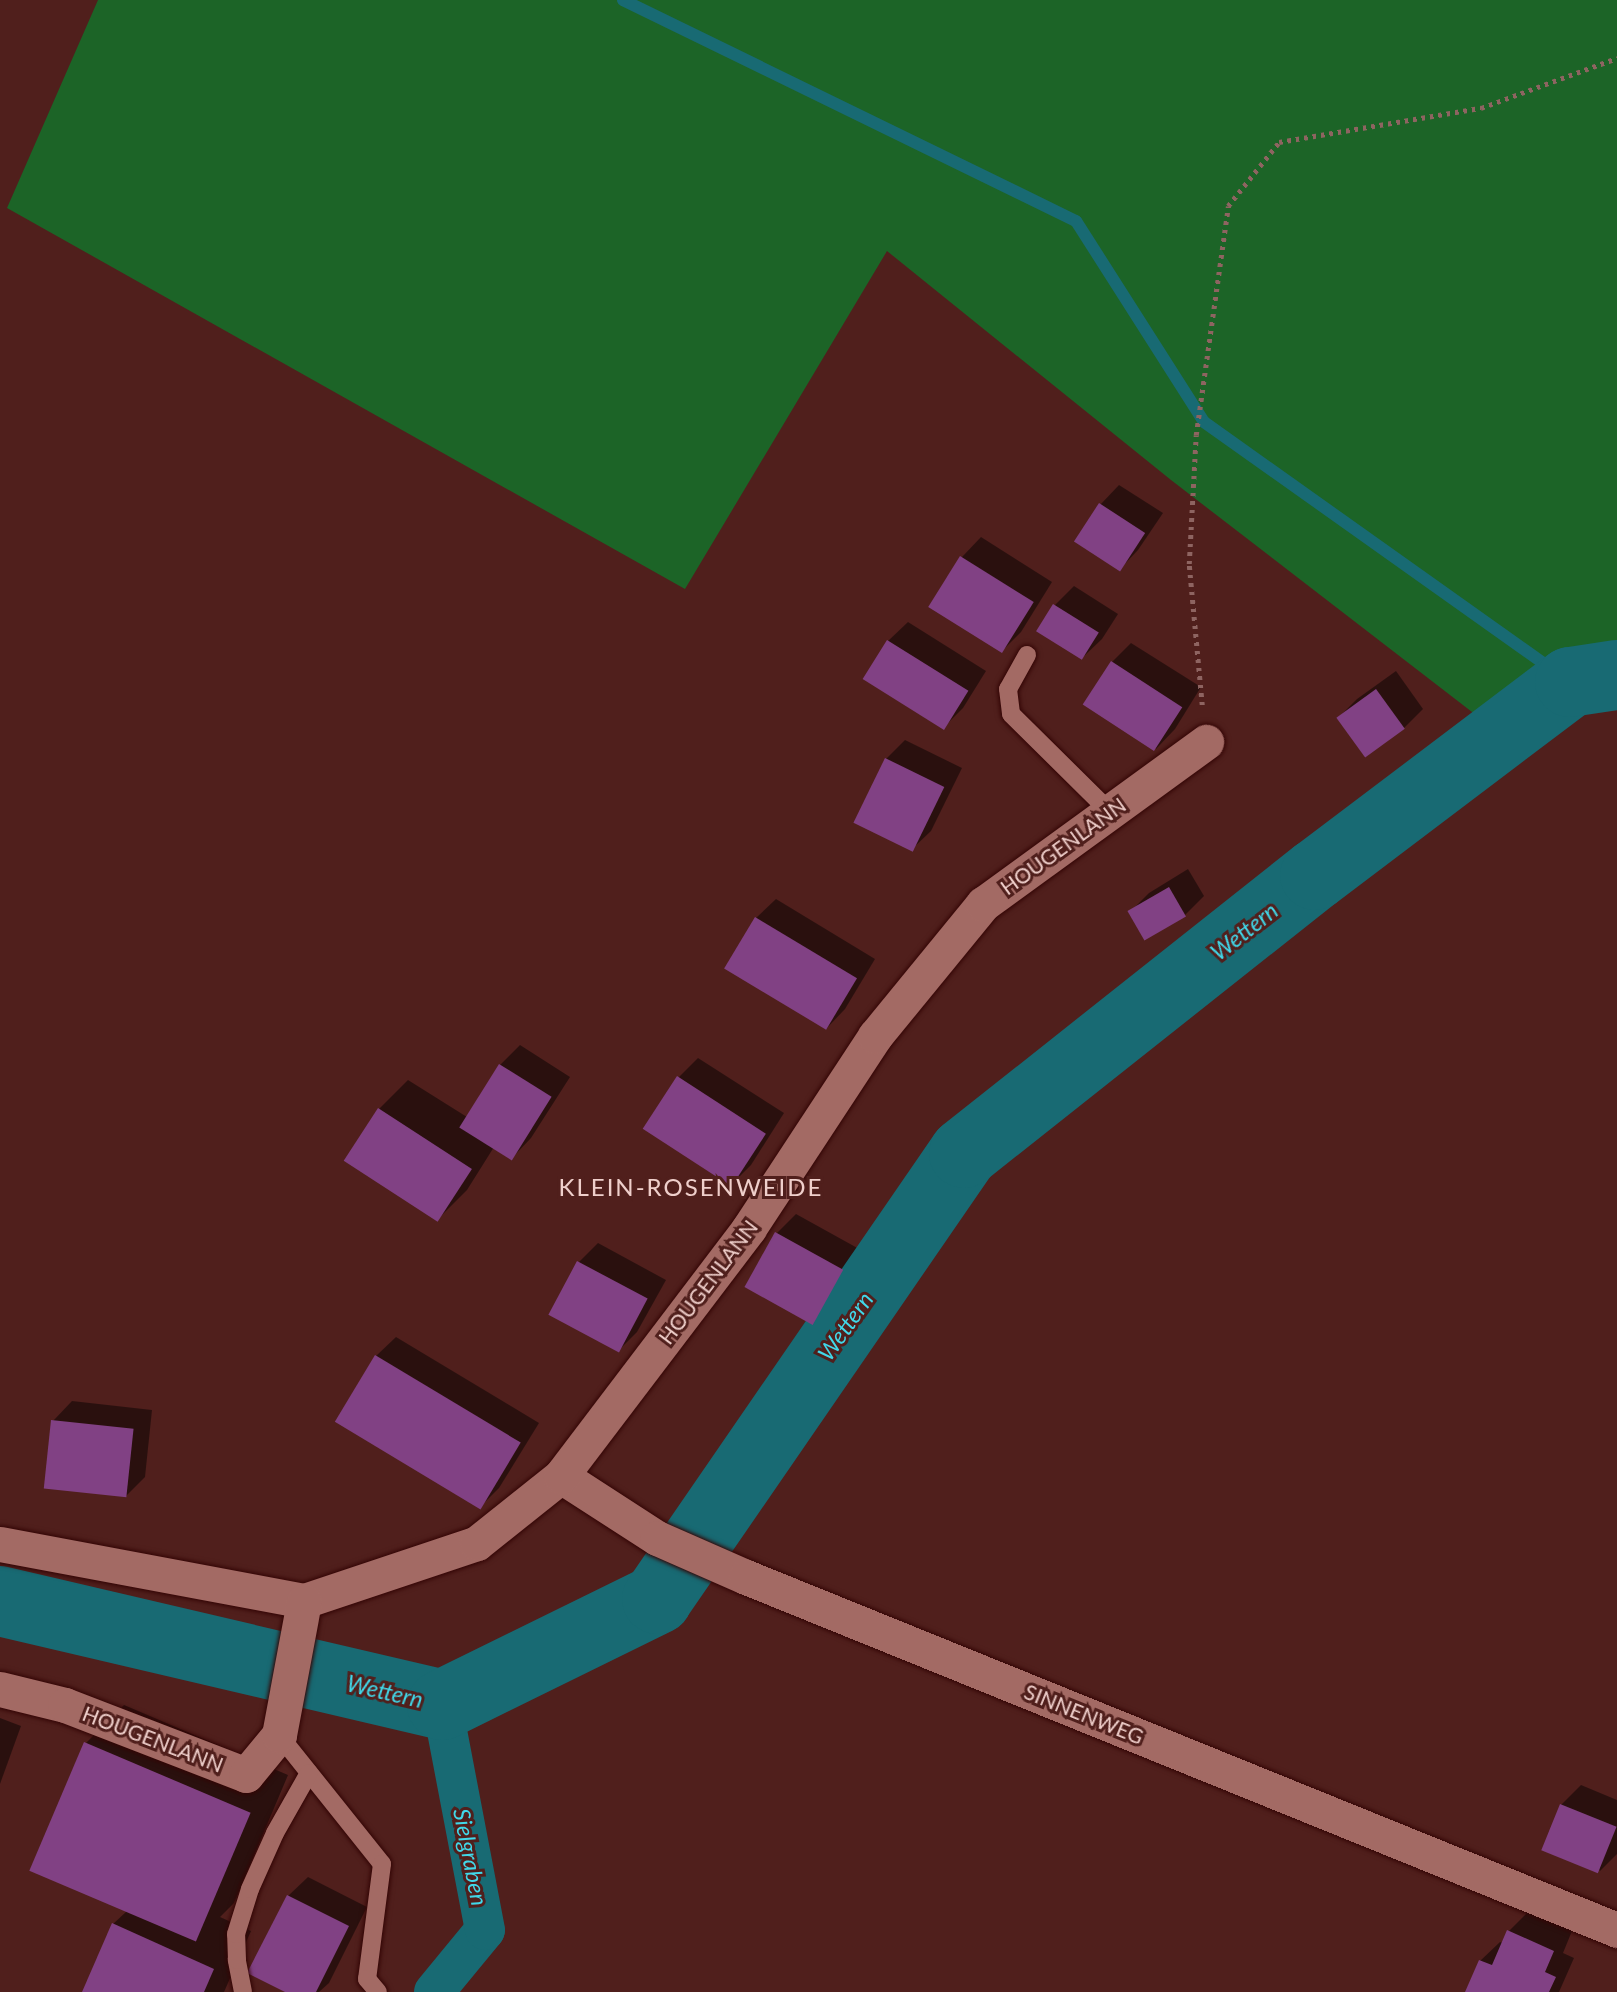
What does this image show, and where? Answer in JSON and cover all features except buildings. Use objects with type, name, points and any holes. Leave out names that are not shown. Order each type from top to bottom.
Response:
[{"type":"street","name":"HOUGENLANN","points":[[0,1544],[304,1601],[477,1543],[561,1476],[749,1228],[875,1036],[983,904],[1206,742]]},
{"type":"street","name":"SINNENWEG","points":[[561,1476],[657,1538],[746,1577],[1617,1930]]},
{"type":"street","name":"HOUGENLANN","points":[[0,1689],[65,1705],[246,1775],[279,1735],[304,1601]]},
{"type":"lane","points":[[1027,655],[1007,689],[1011,714],[1110,812]]},
{"type":"lane","points":[[279,1735],[382,1864],[367,1979],[378,1992]]},
{"type":"lane","points":[[243,1992],[237,1960],[236,1934],[250,1889],[275,1833],[309,1773]]},
{"type":"path","points":[[1206,742],[1189,564],[1196,435],[1228,206],[1279,142],[1481,108],[1617,58]]},
{"type":"green space","points":[[98,0],[1617,0],[1617,685],[1485,722],[1171,480],[887,251],[685,589],[7,208]]},
{"type":"waterway","points":[[623,0],[1076,221],[1204,422],[1570,682]]},
{"type":"waterway","name":"Wettern","points":[[0,1601],[442,1705],[657,1599],[964,1153],[1315,875],[1570,682],[1617,675]]},
{"type":"waterway","name":"Sielgraben","points":[[434,1992],[485,1930],[442,1705]]},
{"type":"district","name":"KLEIN-ROSENWEIDE","points":[[691,1187]]}]
